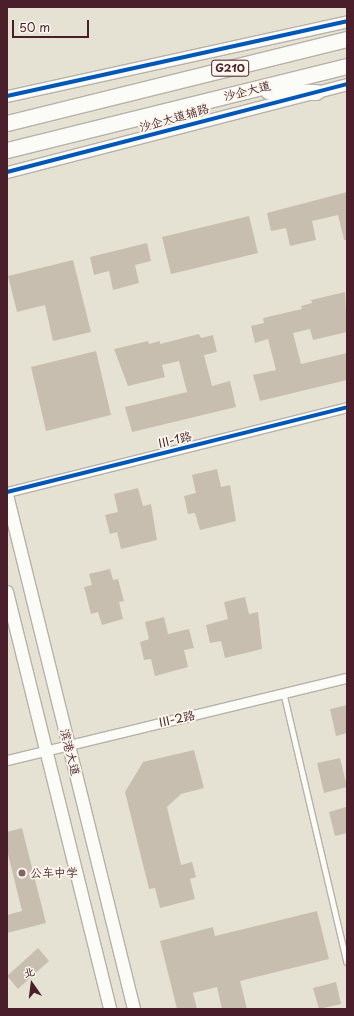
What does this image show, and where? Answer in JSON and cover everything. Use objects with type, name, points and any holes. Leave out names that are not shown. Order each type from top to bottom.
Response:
[{"type":"highway","name":"G210","points":[[7,123],[347,39]]},
{"type":"highway","name":"沙企大道","points":[[7,150],[347,66]]},
{"type":"highway","points":[[245,91],[316,92]]},
{"type":"highway","points":[[112,97],[119,122]]},
{"type":"main road","name":"滨港大道","points":[[7,493],[134,1009]]},
{"type":"main road","name":"滨港大道","points":[[7,592],[110,1009]]},
{"type":"street","points":[[7,96],[347,21]]},
{"type":"street","name":"沙企大道辅路","points":[[7,172],[347,84]]},
{"type":"street","name":"III-1路","points":[[7,493],[347,407]]},
{"type":"street","name":"III-2路","points":[[7,760],[68,744],[347,678]]},
{"type":"lane","points":[[284,694],[347,962]]},
{"type":"building","points":[[347,192],[347,240],[344,240],[338,215],[312,221],[316,240],[290,246],[286,228],[271,231],[267,213]]},
{"type":"building","points":[[249,216],[258,253],[171,274],[162,237]]},
{"type":"building","points":[[147,243],[151,261],[135,265],[139,283],[113,290],[109,271],[94,275],[90,257]]},
{"type":"building","points":[[73,260],[91,332],[53,341],[45,305],[17,312],[8,276]]},
{"type":"building","points":[[345,292],[347,332],[313,340],[310,329],[293,333],[301,364],[347,353],[347,380],[260,401],[253,375],[276,370],[268,339],[255,343],[251,326],[264,323],[263,318],[302,309],[301,306],[312,303],[311,300]]},
{"type":"building","points":[[199,334],[201,338],[213,335],[217,352],[204,355],[212,386],[230,381],[236,407],[132,432],[125,407],[187,392],[179,361],[162,365],[165,377],[128,386],[114,349],[148,341],[149,344],[160,341],[160,344]]},
{"type":"building","points":[[96,351],[111,415],[46,431],[31,367]]},
{"type":"building","points":[[217,469],[221,487],[230,485],[236,521],[200,530],[195,513],[188,514],[184,496],[196,493],[192,475]]},
{"type":"building","points":[[138,488],[143,506],[151,504],[157,540],[121,549],[117,532],[110,534],[105,515],[118,512],[114,494]]},
{"type":"building","points":[[110,569],[113,580],[118,579],[124,601],[119,602],[123,619],[102,625],[98,612],[91,614],[84,587],[92,585],[89,574]]},
{"type":"building","points":[[245,597],[249,614],[258,612],[262,649],[225,658],[221,641],[210,643],[206,625],[228,619],[224,602]]},
{"type":"building","points":[[164,617],[168,634],[189,629],[194,648],[184,650],[188,667],[155,676],[151,659],[144,660],[140,642],[149,639],[145,622]]},
{"type":"building","points":[[347,705],[347,733],[336,736],[330,709]]},
{"type":"building","points":[[194,750],[204,788],[181,794],[167,807],[181,865],[192,862],[196,877],[190,879],[195,899],[160,908],[155,888],[149,889],[125,792],[143,762]]},
{"type":"building","points":[[340,758],[347,787],[324,793],[317,763]]},
{"type":"building","points":[[346,807],[347,833],[335,836],[329,812]]},
{"type":"building","points":[[22,828],[46,923],[7,933],[7,915],[22,911],[7,850],[7,832]]},
{"type":"building","points":[[317,911],[329,959],[240,981],[247,1009],[222,1009],[217,987],[193,993],[197,1009],[177,1009],[160,941],[213,927],[215,936]]},
{"type":"building","points":[[38,948],[49,961],[18,989],[7,976]]},
{"type":"building","points":[[336,982],[341,1004],[319,1009],[313,988]]},
{"type":"cycle path","points":[[7,96],[347,21]]},
{"type":"cycle path","points":[[7,172],[347,84]]},
{"type":"cycle path","points":[[7,492],[347,407]]},
{"type":"place","name":"公车中学","points":[[22,873]]}]
